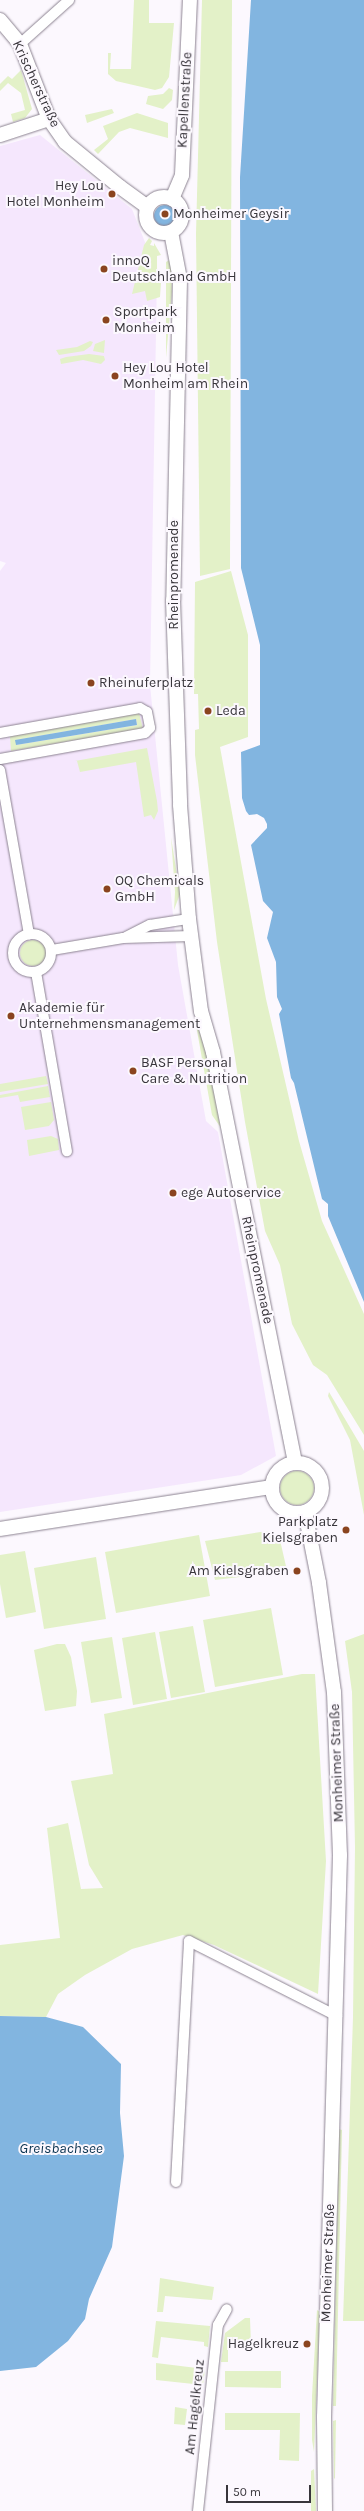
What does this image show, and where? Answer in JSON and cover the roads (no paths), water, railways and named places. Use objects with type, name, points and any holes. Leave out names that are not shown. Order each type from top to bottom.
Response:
[{"type":"street","points":[[20,44],[69,0]]},
{"type":"street","name":"Kapellenstraße","points":[[172,199],[182,176],[190,0]]},
{"type":"street","name":"Krischerstraße","points":[[0,20],[20,44],[50,119],[65,142],[120,187],[148,206]]},
{"type":"street","points":[[0,134],[50,119]]},
{"type":"street","points":[[161,197],[172,199],[181,207],[182,219],[176,229],[171,232],[158,232],[149,225],[146,219],[148,206],[161,197]]},
{"type":"street","name":"Rheinpromenade","points":[[171,232],[180,278],[176,362],[173,600],[180,805],[189,919],[201,1010],[213,1052],[295,1463]]},
{"type":"street","points":[[0,733],[140,708],[147,712],[150,728],[145,733],[0,759]]},
{"type":"street","points":[[0,770],[29,934]]},
{"type":"street","points":[[123,938],[150,925],[189,919]]},
{"type":"street","points":[[29,934],[41,936],[52,950],[50,962],[36,972],[20,968],[13,958],[14,946],[23,936],[29,934]]},
{"type":"street","points":[[52,950],[123,938],[191,936]]},
{"type":"street","points":[[36,972],[67,1151]]},
{"type":"street","points":[[295,1463],[310,1466],[316,1471],[322,1486],[318,1502],[305,1512],[286,1510],[279,1505],[272,1487],[278,1470],[295,1463]]},
{"type":"street","points":[[0,1529],[272,1487]]},
{"type":"street","name":"Monheimer Straße","points":[[305,1512],[321,1597],[334,1692],[340,1855],[337,2016],[324,2417],[325,2511]]},
{"type":"street","points":[[176,2182],[189,1941],[337,2016]]},
{"type":"street","name":"Am Hagelkreuz","points":[[198,2511],[218,2325],[227,2309]]},
{"type":"water","points":[[251,0],[364,0],[364,1302],[328,1216],[328,1204],[322,1199],[294,1083],[291,1078],[279,1014],[282,1009],[277,997],[276,962],[267,938],[273,912],[263,901],[251,845],[267,828],[267,824],[264,818],[257,814],[249,815],[246,811],[242,798],[241,752],[260,745],[260,645],[241,568],[240,177]]},
{"type":"water","name":"Monheimer Geysir","points":[[165,205],[169,206],[175,212],[175,220],[169,226],[165,227],[161,226],[155,220],[154,216],[155,212],[161,206]]},
{"type":"water","points":[[136,719],[137,725],[16,745],[15,740]]},
{"type":"water","name":"Greisbachsee","points":[[0,2016],[46,2017],[83,2027],[121,2064],[120,2113],[124,2156],[112,2247],[89,2299],[85,2319],[68,2341],[36,2367],[0,2371]]},
{"type":"place","name":"Hey Lou Hotel Monheim","points":[[112,194]]},
{"type":"place","name":"Monheimer Geysir","points":[[165,214]]},
{"type":"place","name":"innoQ Deutschland GmbH","points":[[104,269]]},
{"type":"place","name":"Sportpark Monheim","points":[[106,320]]},
{"type":"place","name":"Hey Lou Hotel Monheim am Rhein","points":[[115,376]]},
{"type":"place","name":"Rheinuferplatz","points":[[91,683]]},
{"type":"place","name":"Leda","points":[[208,711]]},
{"type":"place","name":"OQ Chemicals GmbH","points":[[107,889]]},
{"type":"place","name":"Akademie für Unternehmensmanagement","points":[[11,1016]]},
{"type":"place","name":"BASF Personal Care & Nutrition","points":[[133,1071]]},
{"type":"place","name":"ege Autoservice","points":[[173,1193]]},
{"type":"place","name":"Parkplatz Kielsgraben","points":[[346,1530]]},
{"type":"place","name":"Am Kielsgraben","points":[[297,1571]]},
{"type":"place","name":"Hagelkreuz","points":[[307,2344]]}]
